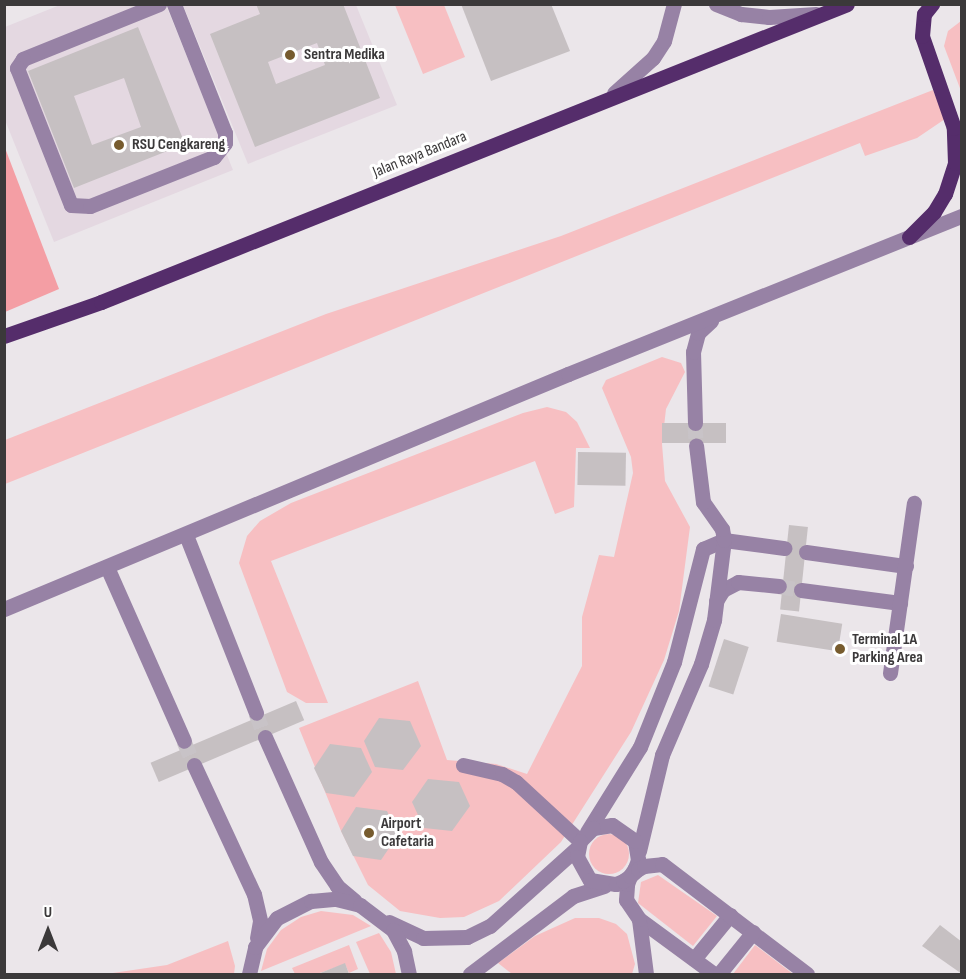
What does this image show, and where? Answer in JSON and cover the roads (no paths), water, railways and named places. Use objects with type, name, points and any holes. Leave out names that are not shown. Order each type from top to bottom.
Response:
[{"type":"main road","name":"Jalan Raya Bandara","points":[[4,336],[112,298],[847,4]]},
{"type":"main road","points":[[909,237],[934,212],[951,180],[956,144],[949,110],[925,46],[922,23],[932,4]]},
{"type":"main road","points":[[949,110],[962,130]]},
{"type":"lane","points":[[159,4],[23,59],[17,68],[71,205],[90,206],[214,157],[225,143],[225,133],[174,4]]},
{"type":"lane","points":[[596,104],[626,86],[653,58],[664,41],[674,4]]},
{"type":"lane","points":[[716,4],[741,14],[769,17],[825,13]]},
{"type":"lane","points":[[4,609],[186,536],[568,374],[718,316],[962,216]]},
{"type":"lane","points":[[695,423],[695,341],[718,316]]},
{"type":"lane","points":[[696,446],[703,502],[722,529],[724,540],[716,601],[701,664],[662,754],[642,824],[638,860],[630,876],[626,900],[639,919],[714,975]]},
{"type":"lane","points":[[890,673],[914,503]]},
{"type":"lane","points":[[186,536],[256,712]]},
{"type":"lane","points":[[607,886],[583,873],[581,841],[640,747],[683,633],[698,556],[710,544],[724,540],[784,548]]},
{"type":"lane","points":[[806,552],[906,566]]},
{"type":"lane","points":[[107,567],[184,741]]},
{"type":"lane","points":[[716,601],[723,590],[738,582],[779,586]]},
{"type":"lane","points":[[801,590],[900,603]]},
{"type":"lane","points":[[265,737],[329,876],[360,905],[423,938],[467,937],[490,927],[581,841],[602,825],[621,828],[635,841],[638,860]]},
{"type":"lane","points":[[194,765],[254,894],[260,921],[249,974]]},
{"type":"lane","points":[[464,765],[502,774],[516,782],[581,841]]},
{"type":"lane","points":[[470,975],[573,896],[607,886],[630,876],[644,866],[662,864],[807,975]]},
{"type":"lane","points":[[255,947],[273,922],[298,905],[336,899],[360,905]]},
{"type":"lane","points":[[694,959],[730,915]]},
{"type":"lane","points":[[381,918],[399,939],[408,975]]},
{"type":"lane","points":[[639,919],[646,975]]},
{"type":"lane","points":[[719,975],[753,932]]},
{"type":"tunnel","points":[[695,423],[696,445]]},
{"type":"tunnel","points":[[779,586],[801,590]]},
{"type":"tunnel","points":[[256,713],[265,737]]},
{"type":"tunnel","points":[[184,741],[194,765]]},
{"type":"place","name":"Sentra Medika","points":[[290,55]]},
{"type":"place","name":"RSU Cengkareng","points":[[119,145]]},
{"type":"place","name":"Terminal 1A Parking Area","points":[[840,649]]},
{"type":"place","name":"Airport Cafetaria","points":[[369,833]]}]
